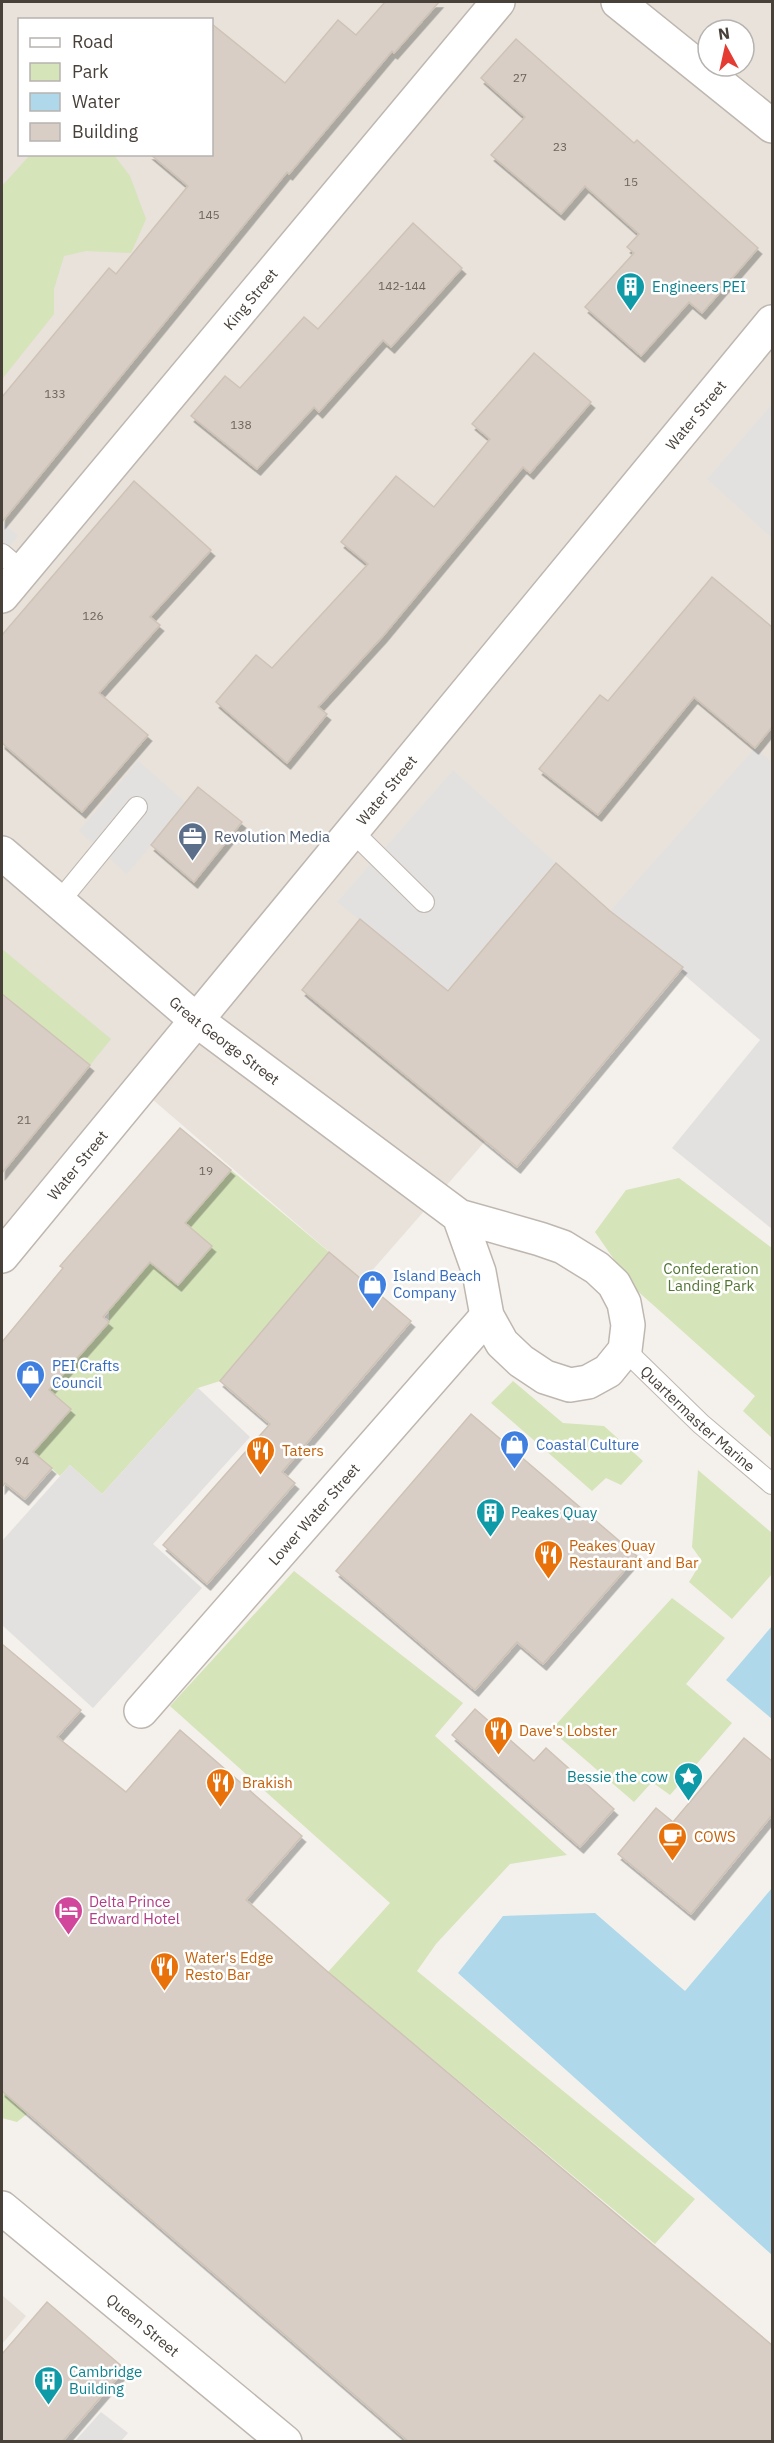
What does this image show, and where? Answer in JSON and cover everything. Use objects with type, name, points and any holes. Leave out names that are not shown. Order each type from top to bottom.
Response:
[{"type":"street","name":"King Street","points":[[2,596],[12,563],[498,2]]},
{"type":"street","points":[[618,2],[772,126]]},
{"type":"street","name":"Water Street","points":[[2,1256],[195,1019],[772,322]]},
{"type":"street","name":"Great George Street","points":[[2,853],[195,1019],[459,1216],[562,1247],[597,1268],[614,1284],[624,1303],[628,1325],[625,1350]]},
{"type":"street","points":[[459,1216],[479,1272],[487,1316],[502,1342],[521,1361],[545,1377],[570,1385],[588,1382],[608,1371],[625,1350]]},
{"type":"street","name":"Lower Water Street","points":[[141,1712],[487,1316]]},
{"type":"street","name":"Queen Street","points":[[2,2208],[285,2442]]},
{"type":"lane","points":[[59,902],[137,807]]},
{"type":"lane","points":[[352,831],[424,902]]},
{"type":"lane","name":"Quartermaster Marine","points":[[625,1350],[701,1424],[772,1485]]},
{"type":"shaded area","points":[[2,2],[772,2],[772,813],[363,1281],[137,1086],[2,1240]]},
{"type":"shaded area","points":[[772,404],[772,538],[707,479]]},
{"type":"shaded area","points":[[2,521],[18,536],[2,556]]},
{"type":"shaded area","points":[[755,748],[772,762],[772,1229],[672,1148],[760,1040],[610,911]]},
{"type":"shaded area","points":[[138,761],[186,803],[127,874],[79,831]]},
{"type":"shaded area","points":[[453,770],[556,863],[448,991],[337,902]]},
{"type":"shaded area","points":[[198,1388],[250,1437],[153,1544],[202,1588],[93,1708],[2,1625],[2,1541],[70,1465],[102,1494]]},
{"type":"shaded area","points":[[2,2295],[26,2316],[2,2344]]},
{"type":"shaded area","points":[[101,2412],[128,2433],[121,2441],[75,2441]]},
{"type":"green space","points":[[29,156],[115,156],[130,176],[146,219],[131,253],[86,251],[64,256],[54,289],[54,314],[2,379],[2,186]]},
{"type":"green space","points":[[2,949],[111,1039],[90,1065],[2,994]]},
{"type":"green space","points":[[231,1170],[329,1252],[220,1381],[198,1388],[102,1494],[70,1465],[60,1476],[32,1451],[49,1390],[109,1322],[109,1308],[150,1262],[178,1285],[212,1246],[185,1223]]},
{"type":"green space","name":"Confederation Landing Park","points":[[679,1178],[772,1248],[772,1438],[743,1411],[755,1396],[633,1287],[595,1232],[626,1190]]},
{"type":"green space","points":[[513,1381],[563,1423],[604,1426],[643,1461],[621,1485],[606,1478],[592,1491],[491,1403]]},
{"type":"green space","points":[[698,1470],[772,1533],[772,1574],[732,1619],[689,1582],[702,1561],[692,1547]]},
{"type":"green space","points":[[294,1571],[463,1703],[435,1736],[567,1855],[510,1864],[436,1944],[417,1971],[695,2199],[655,2244],[328,1972],[390,1903],[170,1706]]},
{"type":"green space","points":[[672,1598],[725,1638],[686,1684],[732,1723],[670,1795],[652,1782],[634,1802],[551,1730]]},
{"type":"green space","points":[[2,2091],[27,2114],[17,2122],[2,2118]]},
{"type":"water","points":[[772,1626],[772,1719],[726,1680]]},
{"type":"water","points":[[772,1888],[772,2255],[458,1973],[503,1916],[595,1913],[685,1991]]},
{"type":"building","points":[[385,2],[439,2],[394,53],[392,51],[289,174],[287,172],[2,522],[2,397],[109,268],[116,274],[188,186],[152,156],[213,156],[213,25],[285,83],[338,20],[356,35]]},
{"type":"building","points":[[516,39],[634,143],[637,140],[758,248],[702,313],[689,302],[641,356],[585,307],[634,253],[627,247],[639,234],[585,186],[561,214],[491,155],[525,117],[481,78]]},
{"type":"building","points":[[413,223],[462,268],[391,347],[383,340],[319,412],[314,407],[257,469],[191,416],[225,376],[240,388],[304,317],[318,329]]},
{"type":"building","points":[[534,353],[591,402],[530,473],[523,467],[383,636],[318,707],[327,714],[287,763],[216,702],[256,655],[272,668],[368,564],[341,542],[396,476],[434,507],[490,439],[472,424]]},
{"type":"building","points":[[134,481],[211,550],[150,617],[160,625],[99,693],[148,735],[82,812],[2,743],[2,635]]},
{"type":"building","points":[[712,577],[772,627],[772,727],[755,748],[694,697],[598,815],[539,769],[600,695],[608,701]]},
{"type":"building","points":[[198,787],[242,822],[194,882],[151,845]]},
{"type":"building","points":[[556,863],[610,911],[683,967],[517,1167],[302,990],[360,919],[448,991]]},
{"type":"building","points":[[2,994],[90,1065],[2,1173]]},
{"type":"building","points":[[180,1128],[231,1170],[185,1223],[212,1246],[178,1285],[150,1262],[103,1317],[109,1322],[49,1390],[71,1409],[33,1452],[52,1468],[25,1499],[5,1483],[2,1487],[2,1342],[63,1268],[60,1266]]},
{"type":"building","points":[[329,1252],[411,1321],[282,1472],[295,1483],[207,1584],[163,1545],[270,1424],[220,1381]]},
{"type":"building","name":"Peakes Quay","points":[[471,1414],[637,1556],[543,1664],[517,1642],[475,1690],[336,1571]]},
{"type":"building","points":[[2,1644],[81,1710],[57,1737],[126,1792],[180,1730],[302,1836],[246,1900],[328,1972],[772,2345],[772,2442],[409,2442],[2,2091]]},
{"type":"building","points":[[475,1709],[534,1761],[546,1748],[614,1809],[580,1847],[452,1735]]},
{"type":"building","points":[[744,1738],[772,1761],[772,1815],[691,1914],[618,1854],[656,1808],[673,1822]]},
{"type":"building","name":"Cambridge Building","points":[[47,2302],[125,2369],[62,2442],[2,2442],[2,2354]]},
{"type":"place","name":"Engineers PEI","points":[[631,312]]},
{"type":"place","name":"Revolution Media","points":[[193,862]]},
{"type":"place","name":"Island Beach Company","points":[[372,1310]]},
{"type":"place","name":"PEI Crafts Council","points":[[31,1400]]},
{"type":"place","name":"Coastal Culture","points":[[515,1470]]},
{"type":"place","name":"Taters","points":[[261,1476]]},
{"type":"place","name":"Peakes Quay","points":[[490,1538]]},
{"type":"place","name":"Peakes Quay Restaurant and Bar","points":[[548,1580]]},
{"type":"place","name":"Dave's Lobster","points":[[498,1756]]},
{"type":"place","name":"Bessie the cow","points":[[689,1802]]},
{"type":"place","name":"Brakish","points":[[221,1808]]},
{"type":"place","name":"COWS","points":[[673,1862]]},
{"type":"place","name":"Delta Prince Edward Hotel","points":[[68,1936]]},
{"type":"place","name":"Water's Edge Resto Bar","points":[[164,1992]]},
{"type":"place","name":"Cambridge Building","points":[[48,2406]]}]
